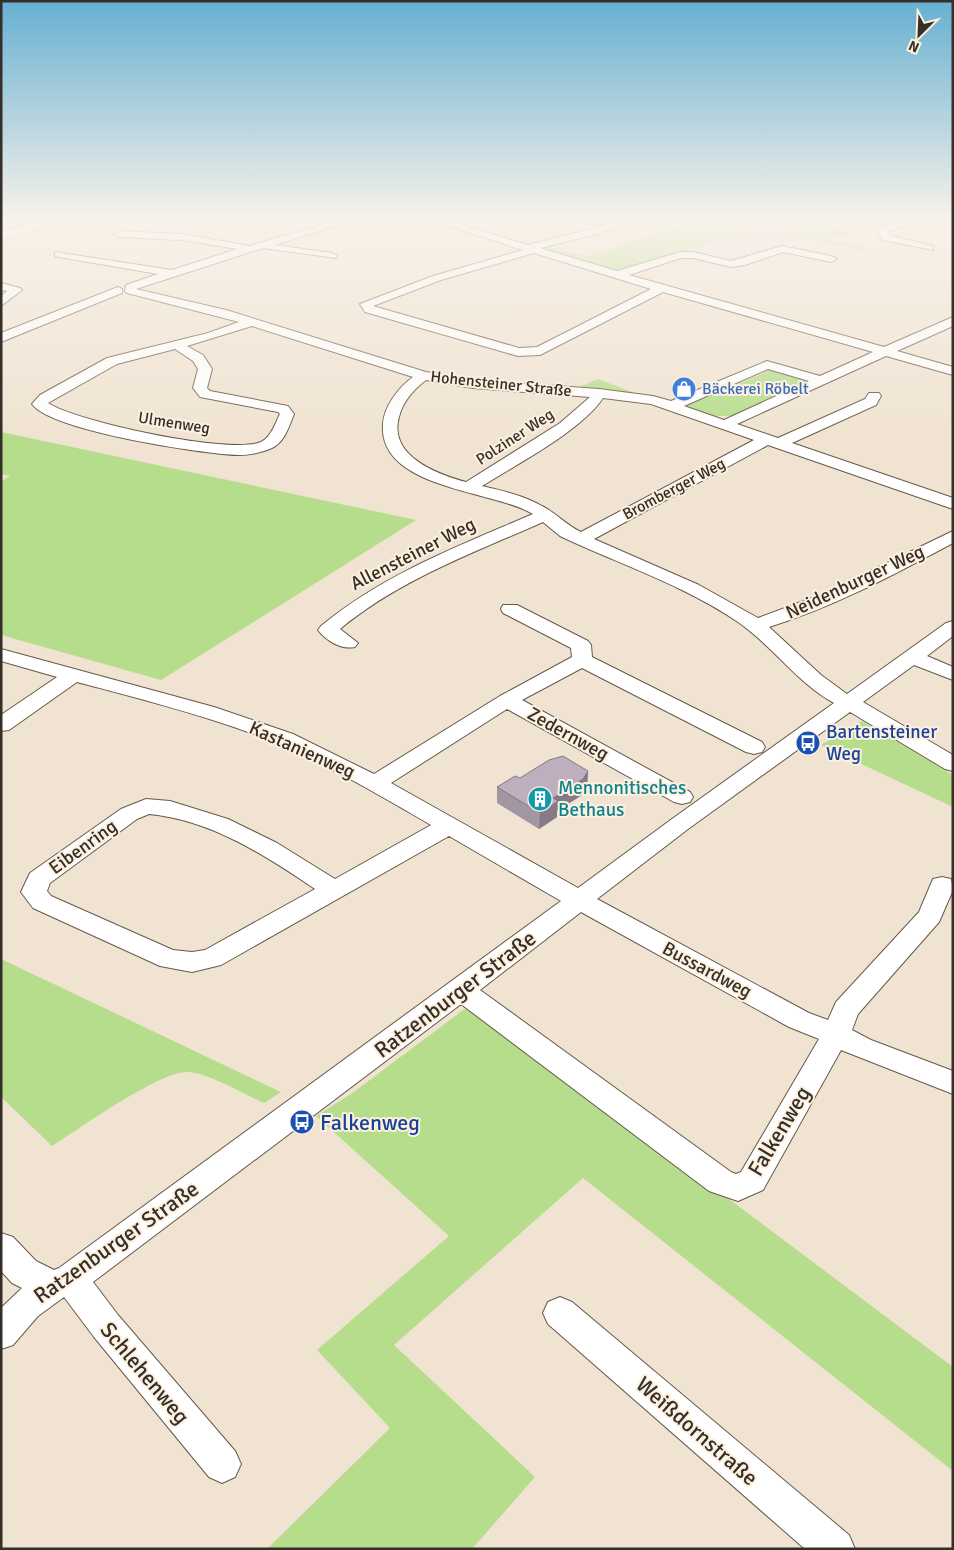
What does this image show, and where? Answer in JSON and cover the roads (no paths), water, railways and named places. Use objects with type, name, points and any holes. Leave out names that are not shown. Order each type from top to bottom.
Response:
[{"type":"street","points":[[1,338],[117,292]]},
{"type":"street","name":"Hohensteiner Straße","points":[[143,292],[222,313],[424,376],[473,384],[626,395],[672,406],[726,424]]},
{"type":"street","points":[[167,299],[179,292]]},
{"type":"street","points":[[398,292],[366,304],[369,309],[518,352],[531,353],[540,351],[654,292]]},
{"type":"street","points":[[679,292],[953,371]]},
{"type":"street","points":[[1,302],[6,294]]},
{"type":"street","points":[[222,313],[235,305]]},
{"type":"street","points":[[726,424],[953,321]]},
{"type":"street","points":[[10,322],[30,325]]},
{"type":"street","name":"Ulmenweg","points":[[175,344],[198,358],[206,368],[200,388],[205,394],[283,409],[286,414],[274,441],[254,449],[218,448],[88,424],[46,412],[39,404],[45,398],[112,361],[175,344],[212,336],[252,322]]},
{"type":"street","points":[[672,406],[768,366],[822,381]]},
{"type":"street","points":[[424,376],[409,387],[395,407],[389,422],[389,435],[398,451],[412,465],[468,488],[518,502],[545,515],[564,531],[698,592],[756,625],[826,690],[953,764]]},
{"type":"street","name":"Polziner Weg","points":[[468,488],[565,426],[591,405],[599,392]]},
{"type":"street","points":[[773,441],[871,402],[874,396]]},
{"type":"street","points":[[726,424],[953,504]]},
{"type":"street","name":"Bromberger Weg","points":[[581,539],[773,441]]},
{"type":"street","name":"Allensteiner Weg","points":[[348,643],[328,630],[349,610],[408,578],[545,515]]},
{"type":"street","name":"Neidenburger Weg","points":[[756,625],[804,608],[853,586],[953,536]]},
{"type":"street","points":[[510,610],[581,645],[582,660],[754,747]]},
{"type":"street","name":"Ratzenburger Straße","points":[[1,1333],[26,1305],[61,1282],[462,990],[680,824],[833,716],[848,702],[871,688],[953,627]]},
{"type":"street","name":"Kastanienweg","points":[[1,655],[207,710],[285,740],[375,782],[580,900]]},
{"type":"street","points":[[912,657],[953,674]]},
{"type":"street","name":"Zedernweg","points":[[375,782],[507,700],[582,660]]},
{"type":"street","points":[[1,725],[73,675]]},
{"type":"street","name":"Zedernweg","points":[[507,700],[682,797]]},
{"type":"street","name":"Eibenring","points":[[334,890],[283,856],[235,831],[167,807],[146,806],[129,814],[39,879],[34,892],[42,902],[169,959],[192,962],[212,958],[334,890],[450,825]]},
{"type":"street","points":[[836,1034],[846,1009],[930,916],[942,885]]},
{"type":"street","name":"Bussardweg","points":[[580,900],[799,1020],[836,1034],[861,1048],[953,1083]]},
{"type":"street","name":"Falkenweg","points":[[462,990],[720,1182],[738,1188],[752,1181],[836,1034]]},
{"type":"street","points":[[1,1247],[24,1272],[61,1282]]},
{"type":"street","name":"Schlehenweg","points":[[61,1282],[106,1326],[222,1464]]},
{"type":"street","name":"Weißdornstraße","points":[[560,1313],[835,1549]]},
{"type":"place","name":"Bäckerei Röbelt","points":[[684,389]]},
{"type":"place","name":"Bartensteiner Weg","points":[[808,743]]},
{"type":"place","name":"Mennonitisches Bethaus","points":[[540,799]]},
{"type":"place","name":"Falkenweg","points":[[302,1122]]}]
